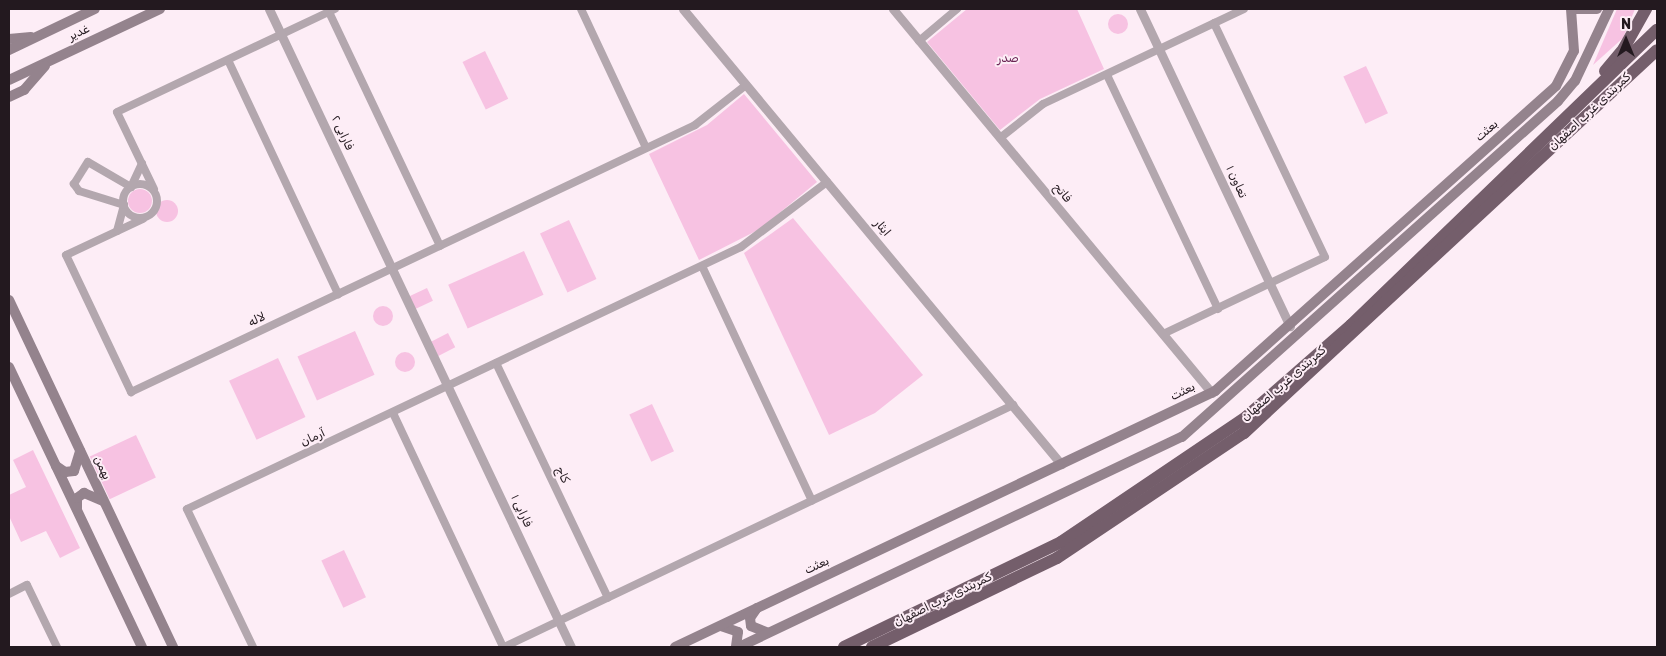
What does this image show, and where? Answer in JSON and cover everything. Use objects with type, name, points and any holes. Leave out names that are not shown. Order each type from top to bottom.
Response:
[{"type":"highway","points":[[1564,120],[1624,48],[1646,9]]},
{"type":"highway","name":"کمربندی غرب اصفهان","points":[[844,647],[1061,542],[1246,417],[1351,325],[1657,30]]},
{"type":"highway","name":"کمربندی غرب اصفهان","points":[[872,647],[1057,558],[1244,433],[1657,50]]},
{"type":"main road","name":"غدیر","points":[[9,50],[95,9]]},
{"type":"main road","name":"غدیر","points":[[9,80],[160,9]]},
{"type":"main road","points":[[1573,9],[1597,9]]},
{"type":"main road","name":"بعثت","points":[[674,647],[1212,393],[1290,326],[1556,86],[1574,52],[1573,9]]},
{"type":"main road","name":"بعثت","points":[[738,647],[1182,438],[1558,101],[1575,81],[1609,9]]},
{"type":"main road","points":[[9,39],[37,36]]},
{"type":"main road","points":[[9,97],[24,90],[49,61]]},
{"type":"main road","name":"بهمن","points":[[9,300],[173,647]]},
{"type":"main road","points":[[9,367],[142,647]]},
{"type":"main road","points":[[55,465],[65,472],[74,471],[81,461],[80,451]]},
{"type":"main road","points":[[77,511],[77,498],[84,493],[95,494],[103,501]]},
{"type":"main road","points":[[758,608],[752,614],[751,626],[757,632],[770,633]]},
{"type":"main road","points":[[720,626],[732,626],[738,632],[738,647]]},
{"type":"street","name":"فارابی ۲","points":[[269,9],[448,386]]},
{"type":"street","points":[[581,9],[646,148]]},
{"type":"street","name":"ایثار","points":[[683,9],[1061,464]]},
{"type":"street","name":"فاتح","points":[[893,9],[1212,393]]},
{"type":"street","points":[[919,41],[957,9]]},
{"type":"street","name":"تعاون ۱","points":[[1140,9],[1290,326]]},
{"type":"street","points":[[1000,138],[1043,104],[1244,9]]},
{"type":"street","points":[[117,231],[143,219],[156,202],[154,189],[117,112],[332,10],[440,246]]},
{"type":"street","points":[[1163,334],[1325,258],[1214,23]]},
{"type":"street","points":[[228,60],[338,294]]},
{"type":"street","points":[[1107,75],[1218,309]]},
{"type":"street","name":"لاله","points":[[117,231],[66,255],[131,392],[704,120],[746,85]]},
{"type":"street","points":[[131,188],[88,162],[74,184],[79,191],[124,205],[130,217],[143,219]]},
{"type":"street","points":[[117,231],[124,205],[142,163]]},
{"type":"street","points":[[131,188],[142,182],[154,189]]},
{"type":"street","name":"آرمان","points":[[253,647],[187,509],[702,266],[763,234],[827,182]]},
{"type":"street","points":[[702,266],[812,501]]},
{"type":"street","name":"کاج","points":[[496,363],[608,598]]},
{"type":"street","name":"فارابی ۱","points":[[448,386],[571,647]]},
{"type":"street","points":[[392,413],[504,647],[1013,406]]},
{"type":"street","points":[[9,594],[27,585],[57,647]]},
{"type":"green space","name":"صدر","points":[[967,9],[1077,9],[1104,69],[1040,99],[1000,130],[927,42]]},
{"type":"green space","points":[[1617,9],[1635,9],[1623,38],[1593,65]]},
{"type":"green space","points":[[1118,14],[1125,17],[1128,24],[1125,31],[1118,34],[1111,31],[1108,24],[1111,17]]},
{"type":"green space","points":[[485,51],[508,99],[486,110],[463,62]]},
{"type":"green space","points":[[1366,66],[1388,113],[1365,124],[1343,77]]},
{"type":"green space","points":[[744,94],[817,182],[760,229],[699,260],[649,154],[707,125]]},
{"type":"green space","points":[[140,189],[145,190],[151,196],[151,206],[145,212],[140,213],[135,212],[129,206],[128,201],[129,196],[135,190]]},
{"type":"green space","points":[[167,200],[175,203],[178,211],[175,219],[167,222],[159,219],[156,211],[159,203]]},
{"type":"green space","points":[[793,218],[923,375],[875,413],[829,435],[744,253]]},
{"type":"green space","points":[[569,220],[596,279],[567,292],[540,234]]},
{"type":"green space","points":[[524,251],[544,295],[468,329],[448,285]]},
{"type":"green space","points":[[427,288],[433,301],[415,309],[409,296]]},
{"type":"green space","points":[[383,306],[390,309],[393,316],[390,323],[383,326],[376,323],[373,316],[376,309]]},
{"type":"green space","points":[[355,331],[375,375],[317,400],[297,357]]},
{"type":"green space","points":[[448,333],[455,347],[438,356],[431,342]]},
{"type":"green space","points":[[405,352],[412,355],[415,362],[412,369],[405,372],[398,369],[395,362],[398,355]]},
{"type":"green space","points":[[278,358],[305,417],[257,440],[229,381]]},
{"type":"green space","points":[[652,404],[674,451],[651,462],[629,415]]},
{"type":"green space","points":[[136,435],[156,478],[110,499],[90,457]]},
{"type":"green space","points":[[33,450],[80,548],[60,558],[46,531],[21,542],[9,516],[9,495],[26,487],[13,460]]},
{"type":"green space","points":[[344,550],[366,597],[343,608],[321,561]]}]
